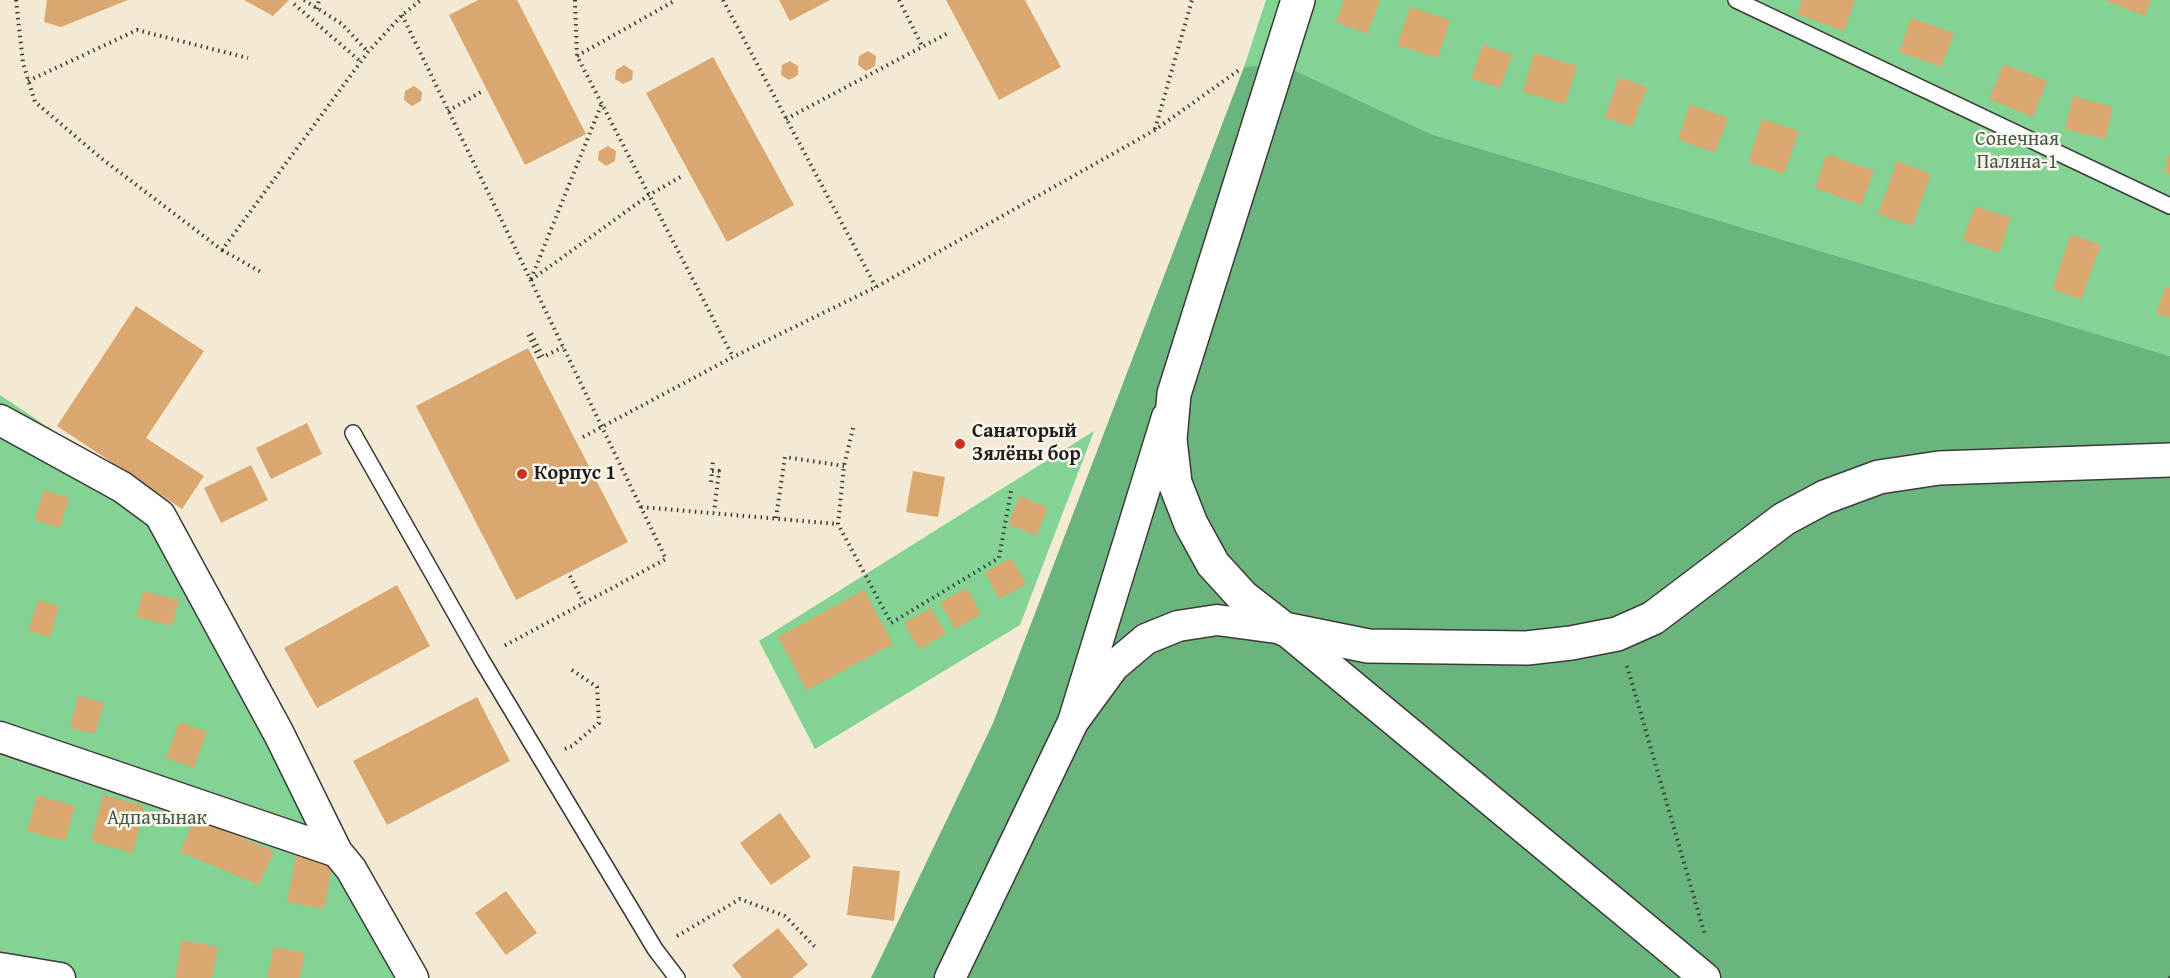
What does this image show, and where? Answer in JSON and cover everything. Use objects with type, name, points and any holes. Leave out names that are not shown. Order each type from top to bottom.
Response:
[{"type":"street","points":[[950,978],[1073,722],[1298,0]]},
{"type":"street","points":[[1174,394],[1170,438],[1175,483],[1191,524],[1213,564],[1243,597],[1284,628],[1705,978]]},
{"type":"street","points":[[0,420],[122,487],[160,515],[279,734],[337,852],[351,869],[413,978]]},
{"type":"street","points":[[1073,722],[1114,666],[1146,639],[1178,626],[1217,620],[1284,628],[1368,646],[1527,648],[1571,643],[1617,634],[1653,618],[1784,519],[1825,497],[1880,477],[1939,468],[2170,460]]},
{"type":"street","points":[[0,737],[337,852]]},
{"type":"street","points":[[0,968],[60,978]]},
{"type":"lane","points":[[1736,0],[2170,206]]},
{"type":"lane","points":[[353,433],[481,659],[655,949],[677,978]]},
{"type":"path","points":[[15,0],[23,63],[35,102],[100,158],[222,250],[261,272]]},
{"type":"path","points":[[304,0],[342,24],[368,52]]},
{"type":"path","points":[[317,9],[319,0]]},
{"type":"path","points":[[222,250],[368,52],[402,15],[421,0]]},
{"type":"path","points":[[575,0],[577,56],[733,357]]},
{"type":"path","points":[[577,56],[676,0]]},
{"type":"path","points":[[723,0],[876,287]]},
{"type":"path","points":[[899,0],[922,46]]},
{"type":"path","points":[[1155,130],[1192,0]]},
{"type":"path","points":[[294,4],[361,62]]},
{"type":"path","points":[[402,15],[666,560],[481,659]]},
{"type":"path","points":[[28,81],[137,30],[248,58]]},
{"type":"path","points":[[786,119],[950,32]]},
{"type":"path","points":[[583,437],[733,357],[876,287],[1155,130],[1244,67],[1279,63]]},
{"type":"path","points":[[448,111],[481,92]]},
{"type":"path","points":[[531,280],[602,103]]},
{"type":"path","points":[[531,280],[649,195],[682,176]]},
{"type":"path","points":[[539,358],[528,334],[531,333],[543,357],[563,347]]},
{"type":"path","points":[[853,428],[844,466],[838,524],[891,622],[999,558],[1011,491]]},
{"type":"path","points":[[776,518],[785,457],[844,466]]},
{"type":"path","points":[[711,482],[713,460]]},
{"type":"path","points":[[712,471],[719,471],[714,512]]},
{"type":"path","points":[[640,507],[838,524]]},
{"type":"path","points":[[570,576],[584,603]]},
{"type":"path","points":[[1617,634],[1708,944]]},
{"type":"path","points":[[569,668],[597,687],[599,723],[572,746]]},
{"type":"path","points":[[655,949],[740,899],[785,916],[815,947]]},
{"type":"green space","name":"Сонечная Паляна-1","points":[[1266,0],[2170,0],[2170,356],[1431,134],[1279,63],[1244,67]]},
{"type":"green space","points":[[1279,63],[1431,134],[2170,356],[2170,978],[871,978],[993,723],[1244,67]]},
{"type":"green space","name":"Адпачынак","points":[[0,395],[121,476],[173,521],[425,978],[0,978]]},
{"type":"green space","points":[[1094,431],[1020,625],[815,749],[759,641]]},
{"type":"building","points":[[47,0],[128,0],[61,27],[44,22]]},
{"type":"building","points":[[244,0],[289,0],[273,16]]},
{"type":"building","points":[[478,0],[517,0],[586,134],[525,165],[449,15]]},
{"type":"building","points":[[779,0],[830,0],[790,21]]},
{"type":"building","points":[[946,0],[1025,0],[1061,67],[999,100]]},
{"type":"building","points":[[1344,0],[1380,0],[1367,34],[1336,22]]},
{"type":"building","points":[[1802,0],[1855,0],[1844,31],[1797,14]]},
{"type":"building","points":[[2104,0],[2151,0],[2145,16]]},
{"type":"building","points":[[1410,7],[1450,20],[1438,58],[1397,45]]},
{"type":"building","points":[[1911,18],[1954,33],[1941,67],[1899,52]]},
{"type":"building","points":[[1483,44],[1512,55],[1500,88],[1471,78]]},
{"type":"building","points":[[868,51],[876,56],[875,66],[866,71],[858,65],[859,56]]},
{"type":"building","points":[[1534,53],[1577,66],[1565,104],[1523,92]]},
{"type":"building","points":[[713,57],[794,205],[727,242],[646,93]]},
{"type":"building","points":[[790,61],[798,66],[798,75],[789,80],[781,75],[782,65]]},
{"type":"building","points":[[2004,64],[2047,81],[2033,117],[1989,99]]},
{"type":"building","points":[[624,65],[633,71],[632,80],[623,84],[615,79],[616,70]]},
{"type":"building","points":[[1619,77],[1647,87],[1632,127],[1605,117]]},
{"type":"building","points":[[414,86],[422,92],[421,101],[412,106],[404,100],[405,91]]},
{"type":"building","points":[[2073,96],[2113,107],[2105,139],[2065,129]]},
{"type":"building","points":[[1690,104],[1728,118],[1715,153],[1678,139]]},
{"type":"building","points":[[1762,119],[1799,131],[1784,174],[1748,162]]},
{"type":"building","points":[[608,146],[616,151],[615,161],[606,166],[598,160],[599,151]]},
{"type":"building","points":[[1827,154],[1874,171],[1861,205],[1815,188]]},
{"type":"building","points":[[2170,155],[2170,174],[2164,172]]},
{"type":"building","points":[[1897,161],[1931,174],[1912,226],[1878,214]]},
{"type":"building","points":[[1975,206],[2011,218],[1999,253],[1963,240]]},
{"type":"building","points":[[2071,234],[2101,245],[2081,300],[2052,289]]},
{"type":"building","points":[[2166,286],[2170,287],[2170,318],[2156,313]]},
{"type":"building","points":[[136,306],[204,351],[146,438],[204,476],[182,509],[57,426]]},
{"type":"building","name":"Корпус 1","points":[[528,348],[628,542],[516,600],[416,406]]},
{"type":"building","points":[[307,423],[322,454],[271,479],[256,448]]},
{"type":"building","points":[[251,465],[268,500],[221,523],[204,488]]},
{"type":"building","points":[[913,471],[945,477],[938,517],[906,512]]},
{"type":"building","points":[[44,490],[69,498],[60,528],[34,520]]},
{"type":"building","points":[[1020,496],[1048,508],[1036,536],[1008,524]]},
{"type":"building","points":[[1011,558],[1026,584],[999,599],[985,572]]},
{"type":"building","points":[[397,585],[430,646],[317,708],[284,648]]},
{"type":"building","points":[[967,588],[981,614],[955,629],[940,602]]},
{"type":"building","points":[[864,590],[893,644],[807,690],[778,637]]},
{"type":"building","points":[[143,591],[179,600],[172,626],[136,617]]},
{"type":"building","points":[[38,600],[59,606],[50,637],[28,631]]},
{"type":"building","points":[[931,608],[946,634],[919,649],[904,623]]},
{"type":"building","points":[[78,696],[104,703],[95,734],[70,728]]},
{"type":"building","points":[[477,697],[510,761],[387,825],[353,761]]},
{"type":"building","points":[[179,722],[207,732],[194,768],[166,758]]},
{"type":"building","points":[[37,795],[75,806],[65,841],[27,831]]},
{"type":"building","points":[[103,795],[145,806],[133,853],[91,841]]},
{"type":"building","points":[[780,813],[811,857],[771,885],[740,843]]},
{"type":"building","points":[[195,818],[274,851],[259,885],[180,852]]},
{"type":"building","points":[[296,854],[333,861],[324,909],[287,902]]},
{"type":"building","points":[[853,866],[900,871],[894,921],[847,915]]},
{"type":"building","points":[[506,891],[537,933],[506,955],[475,913]]},
{"type":"building","points":[[778,928],[808,965],[792,978],[742,978],[732,965]]},
{"type":"building","points":[[182,940],[218,947],[212,978],[175,978]]},
{"type":"building","points":[[274,947],[305,953],[300,978],[267,978]]},
{"type":"place","name":"Санаторый Зялёны бор","points":[[960,444]]},
{"type":"place","name":"Корпус 1","points":[[522,474]]}]
